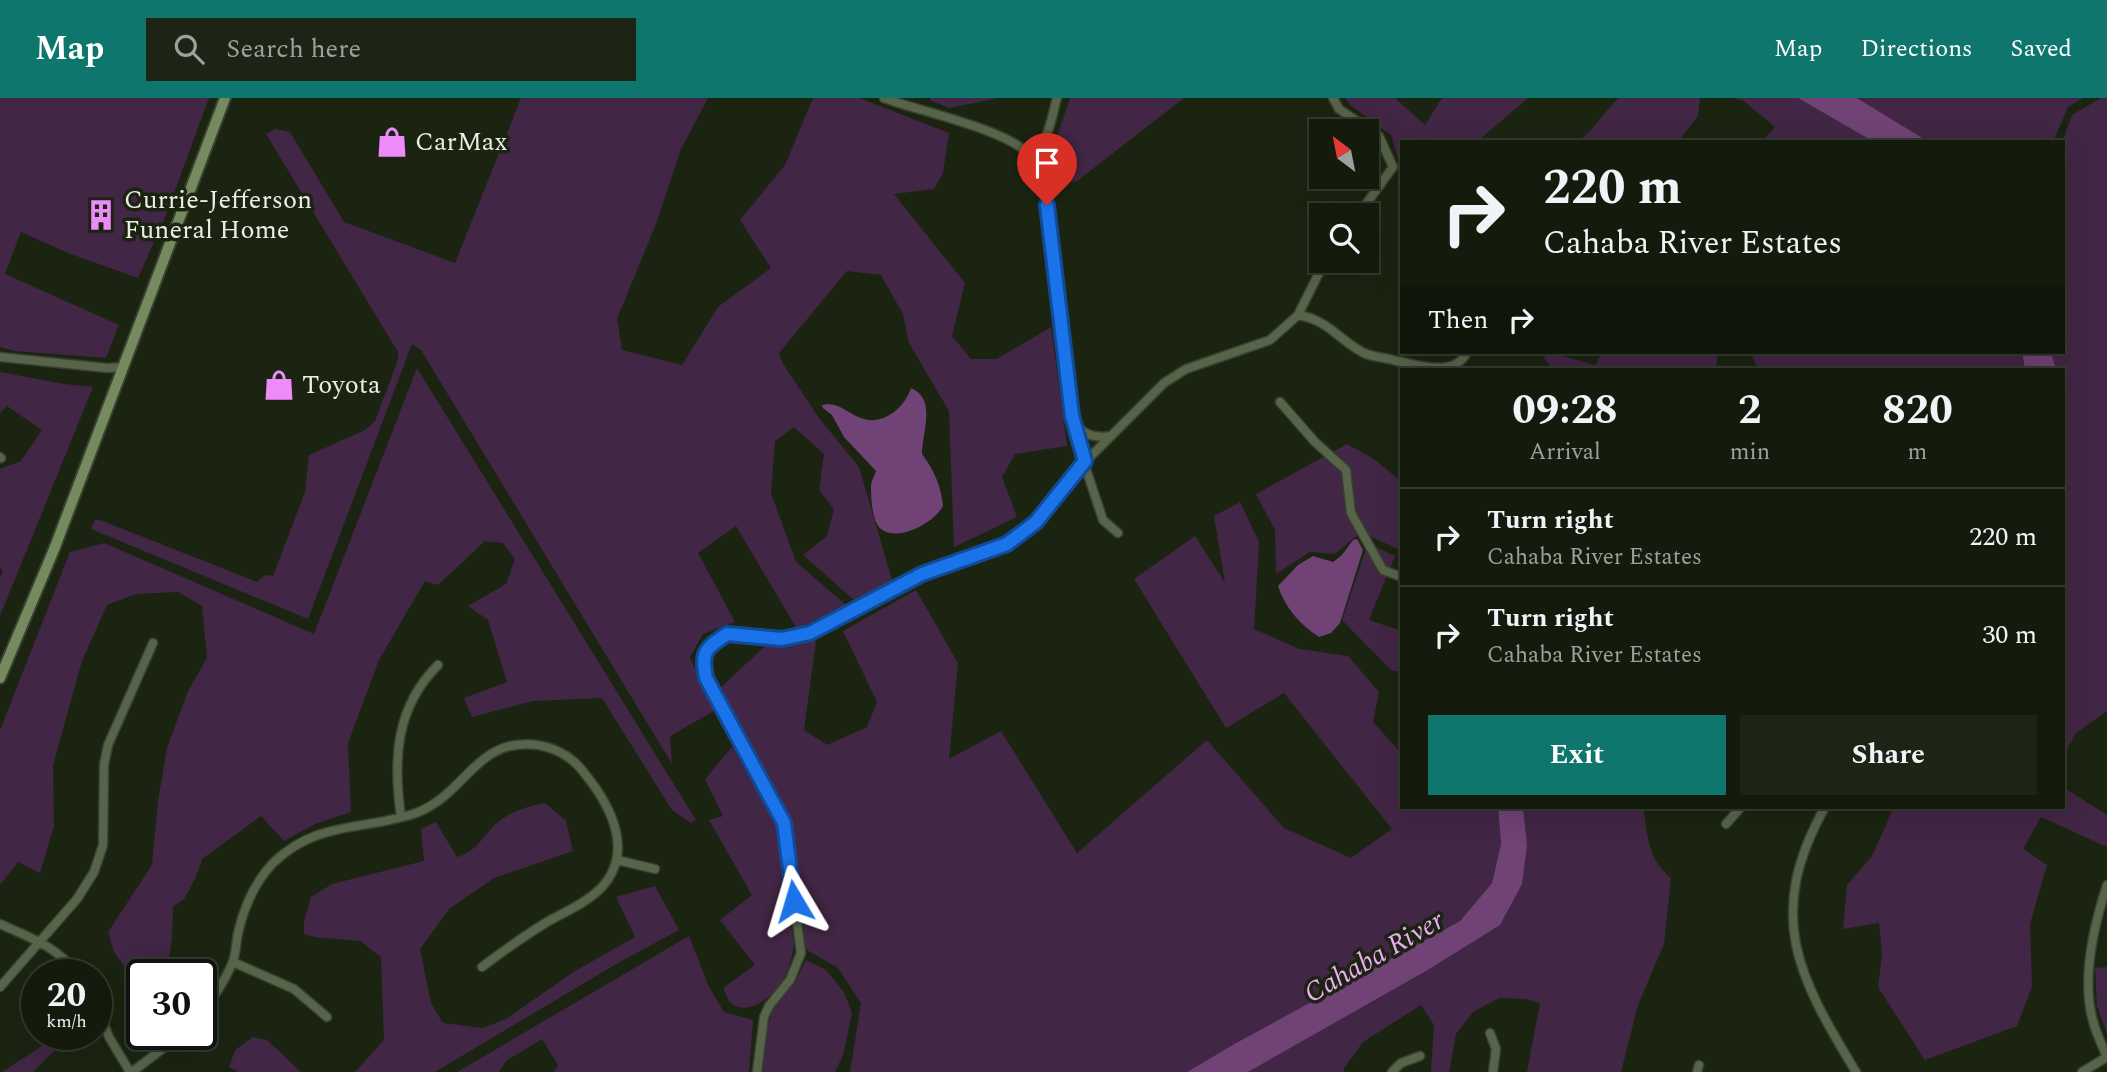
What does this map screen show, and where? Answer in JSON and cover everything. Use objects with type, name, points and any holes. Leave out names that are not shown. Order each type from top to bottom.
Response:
[{"type":"main road","points":[[0,678],[55,547],[225,98]]},
{"type":"street","points":[[884,98],[997,136],[1019,146],[1036,163],[1045,193],[1070,403],[1084,462],[1104,520],[1118,533]]},
{"type":"street","points":[[1031,156],[1044,142],[1057,98]]},
{"type":"street","points":[[1333,98],[1339,109],[1379,136],[1393,167],[1367,203]]},
{"type":"street","points":[[757,1072],[764,1017],[769,1006],[790,980],[801,953],[784,823],[706,678],[703,659],[708,647],[727,634],[782,639],[810,633],[922,574],[1007,544],[1036,522],[1084,462],[1164,383],[1186,369],[1270,340],[1298,315],[1319,273]]},
{"type":"street","points":[[1298,315],[1316,318],[1363,353],[1374,356],[1433,368],[1450,367],[1466,354]]},
{"type":"street","points":[[0,357],[107,368],[124,367]]},
{"type":"street","points":[[1280,402],[1315,442],[1346,470],[1351,513],[1383,570],[1400,576]]},
{"type":"street","points":[[1076,425],[1091,436],[1111,436]]},
{"type":"street","points":[[0,987],[77,899],[94,872],[103,845],[104,765],[108,745],[153,643]]},
{"type":"street","points":[[401,817],[396,765],[403,723],[423,680],[438,666]]},
{"type":"street","points":[[217,988],[233,962],[247,901],[264,874],[283,854],[328,830],[416,813],[442,799],[492,753],[513,746],[539,745],[569,758],[581,768],[595,788],[609,810],[616,828],[617,860],[609,877],[588,899],[512,943],[482,967]]},
{"type":"street","points":[[1726,824],[1739,809]]},
{"type":"street","points":[[1824,809],[1801,859],[1793,907],[1795,943],[1809,989],[1856,1072]]},
{"type":"street","points":[[617,860],[655,869]]},
{"type":"street","points":[[2082,1072],[2107,1057],[2091,1014],[2090,971],[2093,933],[2107,885]]},
{"type":"street","points":[[0,924],[40,941],[63,959]]},
{"type":"street","points":[[233,962],[294,989],[327,1017]]},
{"type":"street","points":[[1490,1033],[1496,1049],[1493,1072]]},
{"type":"street","points":[[112,1042],[131,1072],[161,1050]]},
{"type":"street","points":[[1392,1072],[1401,1063],[1420,1056]]},
{"type":"shaded area","points":[[0,98],[209,98],[166,215],[138,278],[68,253],[21,232],[5,274],[119,325],[106,358],[15,351],[0,347]]},
{"type":"shaded area","points":[[521,98],[708,98],[681,149],[656,224],[617,319],[622,350],[682,365],[718,307],[771,268],[740,220],[785,165],[813,98],[859,98],[949,133],[943,173],[934,189],[894,194],[965,283],[952,336],[971,359],[997,359],[1051,327],[1067,446],[1015,454],[1002,477],[1017,517],[954,547],[949,411],[909,343],[903,314],[881,275],[847,271],[779,353],[783,364],[819,418],[859,467],[892,580],[855,601],[803,555],[827,536],[834,509],[819,490],[824,454],[794,427],[775,441],[771,493],[796,562],[846,605],[797,629],[736,526],[698,553],[735,622],[703,634],[690,657],[714,711],[670,736],[672,764],[421,350],[412,344],[308,619],[91,529],[95,520],[100,520],[257,582],[265,575],[273,576],[305,492],[309,455],[365,430],[375,421],[398,360],[398,352],[266,134],[275,129],[290,132],[344,222],[455,263]]},
{"type":"shaded area","points":[[998,98],[949,108],[930,100]]},
{"type":"shaded area","points":[[1070,98],[1184,98],[1077,181],[1060,183],[1049,160]]},
{"type":"shaded area","points":[[1345,98],[1395,98],[1425,125],[1442,98],[1528,98],[1479,140],[1400,140],[1400,166],[1391,135],[1379,126],[1379,119],[1369,119]]},
{"type":"shaded area","points":[[1618,98],[1700,98],[1698,116],[1682,140],[1579,140]]},
{"type":"shaded area","points":[[1735,98],[1798,98],[1871,140],[1763,140],[1775,127],[1744,101]]},
{"type":"shaded area","points":[[1798,98],[1857,98],[1926,140],[1871,140]]},
{"type":"shaded area","points":[[1857,98],[2083,98],[2068,107],[2054,140],[1926,140]]},
{"type":"shaded area","points":[[2101,98],[2107,98],[2107,711],[2075,734],[2065,755],[2065,368],[2056,368],[2052,354],[2065,354],[2065,140],[2063,140],[2072,115]]},
{"type":"shaded area","points":[[1541,354],[1555,354],[1595,365],[1602,354],[1718,354],[1716,368],[1551,368]]},
{"type":"shaded area","points":[[1751,354],[2022,354],[2025,368],[1755,368],[1757,366]]},
{"type":"shaded area","points":[[2022,354],[2052,354],[2056,368],[2025,368]]},
{"type":"shaded area","points":[[417,368],[696,820],[691,823],[672,810],[602,698],[533,701],[472,717],[464,698],[507,682],[488,620],[468,606],[506,584],[515,559],[503,543],[485,541],[438,585],[425,581],[379,660],[348,743],[351,812],[315,824],[284,841],[261,816],[202,859],[184,899],[173,907],[172,942],[168,959],[126,959],[126,969],[114,952],[108,932],[152,865],[158,801],[167,748],[188,691],[207,658],[202,606],[178,592],[136,594],[107,605],[82,661],[53,765],[54,826],[40,873],[18,862],[0,885],[0,730],[70,552],[104,543],[314,634]]},
{"type":"shaded area","points":[[0,372],[93,387],[0,616],[0,578],[3,570],[0,568],[0,469],[21,461],[42,430],[7,406],[0,413]]},
{"type":"shaded area","points":[[911,388],[924,400],[926,417],[922,454],[936,478],[943,506],[932,518],[915,529],[897,534],[888,533],[878,526],[873,510],[871,485],[876,471],[844,437],[832,415],[822,405],[834,405],[864,419],[879,419],[899,408]]},
{"type":"shaded area","points":[[1347,444],[1374,459],[1400,480],[1400,550],[1361,532],[1335,554],[1310,552],[1276,574],[1275,530],[1256,494]]},
{"type":"shaded area","points":[[1240,502],[1259,542],[1254,629],[1299,649],[1348,656],[1379,692],[1373,722],[1400,752],[1400,809],[1498,809],[1501,844],[1492,883],[1460,921],[1187,1072],[850,1072],[861,1003],[838,968],[805,949],[791,822],[717,691],[766,645],[816,641],[804,730],[827,745],[867,727],[877,702],[843,631],[916,590],[958,663],[949,759],[1001,731],[1077,853],[1207,740],[1284,828],[1351,858],[1392,829],[1284,693],[1226,728],[1134,579],[1195,536],[1225,583],[1214,516]]},
{"type":"shaded area","points":[[1357,539],[1363,550],[1340,623],[1331,633],[1319,637],[1294,614],[1278,586],[1298,565],[1313,556],[1333,562]]},
{"type":"shaded area","points":[[1368,543],[1395,556],[1369,620],[1400,630],[1400,671],[1392,671],[1342,620]]},
{"type":"shaded area","points":[[732,747],[777,826],[794,945],[788,969],[778,988],[766,999],[745,1008],[731,1003],[723,988],[755,965],[720,920],[752,895],[709,820],[723,816],[705,779]]},
{"type":"shaded area","points":[[2065,788],[2107,815],[2107,847],[2041,817],[2023,849],[2047,865],[2030,924],[2032,987],[2017,1026],[1925,1060],[1878,987],[1882,955],[1879,923],[1843,929],[1847,885],[1872,856],[1893,809],[2065,809]]},
{"type":"shaded area","points":[[545,803],[566,821],[573,851],[494,878],[449,909],[420,949],[431,1003],[443,1023],[483,1028],[506,1019],[575,971],[635,937],[616,897],[655,886],[679,930],[618,963],[435,1072],[355,1072],[384,1040],[381,957],[360,941],[304,934],[304,921],[311,897],[332,884],[424,861],[421,829],[436,822],[457,857],[475,847],[503,818]]},
{"type":"shaded area","points":[[1498,809],[1523,809],[1527,845],[1522,884],[1500,925],[1426,971],[1248,1072],[1187,1072],[1460,921],[1492,883],[1501,844]]},
{"type":"shaded area","points":[[1523,809],[1643,809],[1653,854],[1657,863],[1671,878],[1664,944],[1638,1005],[1621,1072],[1527,1072],[1540,1003],[1526,999],[1499,998],[1473,1012],[1456,1034],[1449,1072],[1431,1072],[1434,1025],[1421,1005],[1363,1042],[1344,1068],[1344,1072],[1248,1072],[1426,971],[1527,845]]},
{"type":"shaded area","points":[[689,936],[709,987],[724,1012],[753,1020],[749,1072],[554,1072],[558,1065],[542,1039],[506,1061],[499,1072],[457,1072]]},
{"type":"shaded area","points":[[806,960],[826,970],[844,992],[852,1013],[843,1055],[835,1072],[762,1072],[767,1029],[774,1005],[795,982]]},
{"type":"shaded area","points":[[2107,967],[2107,1033],[2097,1006],[2095,968]]},
{"type":"shaded area","points":[[253,1037],[267,1040],[301,1072],[239,1072],[229,1067],[235,1050]]},
{"type":"shaded area","points":[[36,1050],[55,1050],[33,1072],[2,1072]]},
{"type":"place","name":"CarMax","points":[[392,142]]},
{"type":"place","name":"Currie-Jefferson Funeral Home","points":[[101,215]]},
{"type":"place","name":"Toyota","points":[[279,385]]},
{"type":"route","points":[[794,901],[784,823],[706,678],[703,659],[708,647],[727,634],[782,639],[810,633],[922,574],[1007,544],[1036,522],[1085,461],[1072,416],[1047,205]]},
{"type":"water label","name":"Cahaba River","points":[[1374,957]]}]
